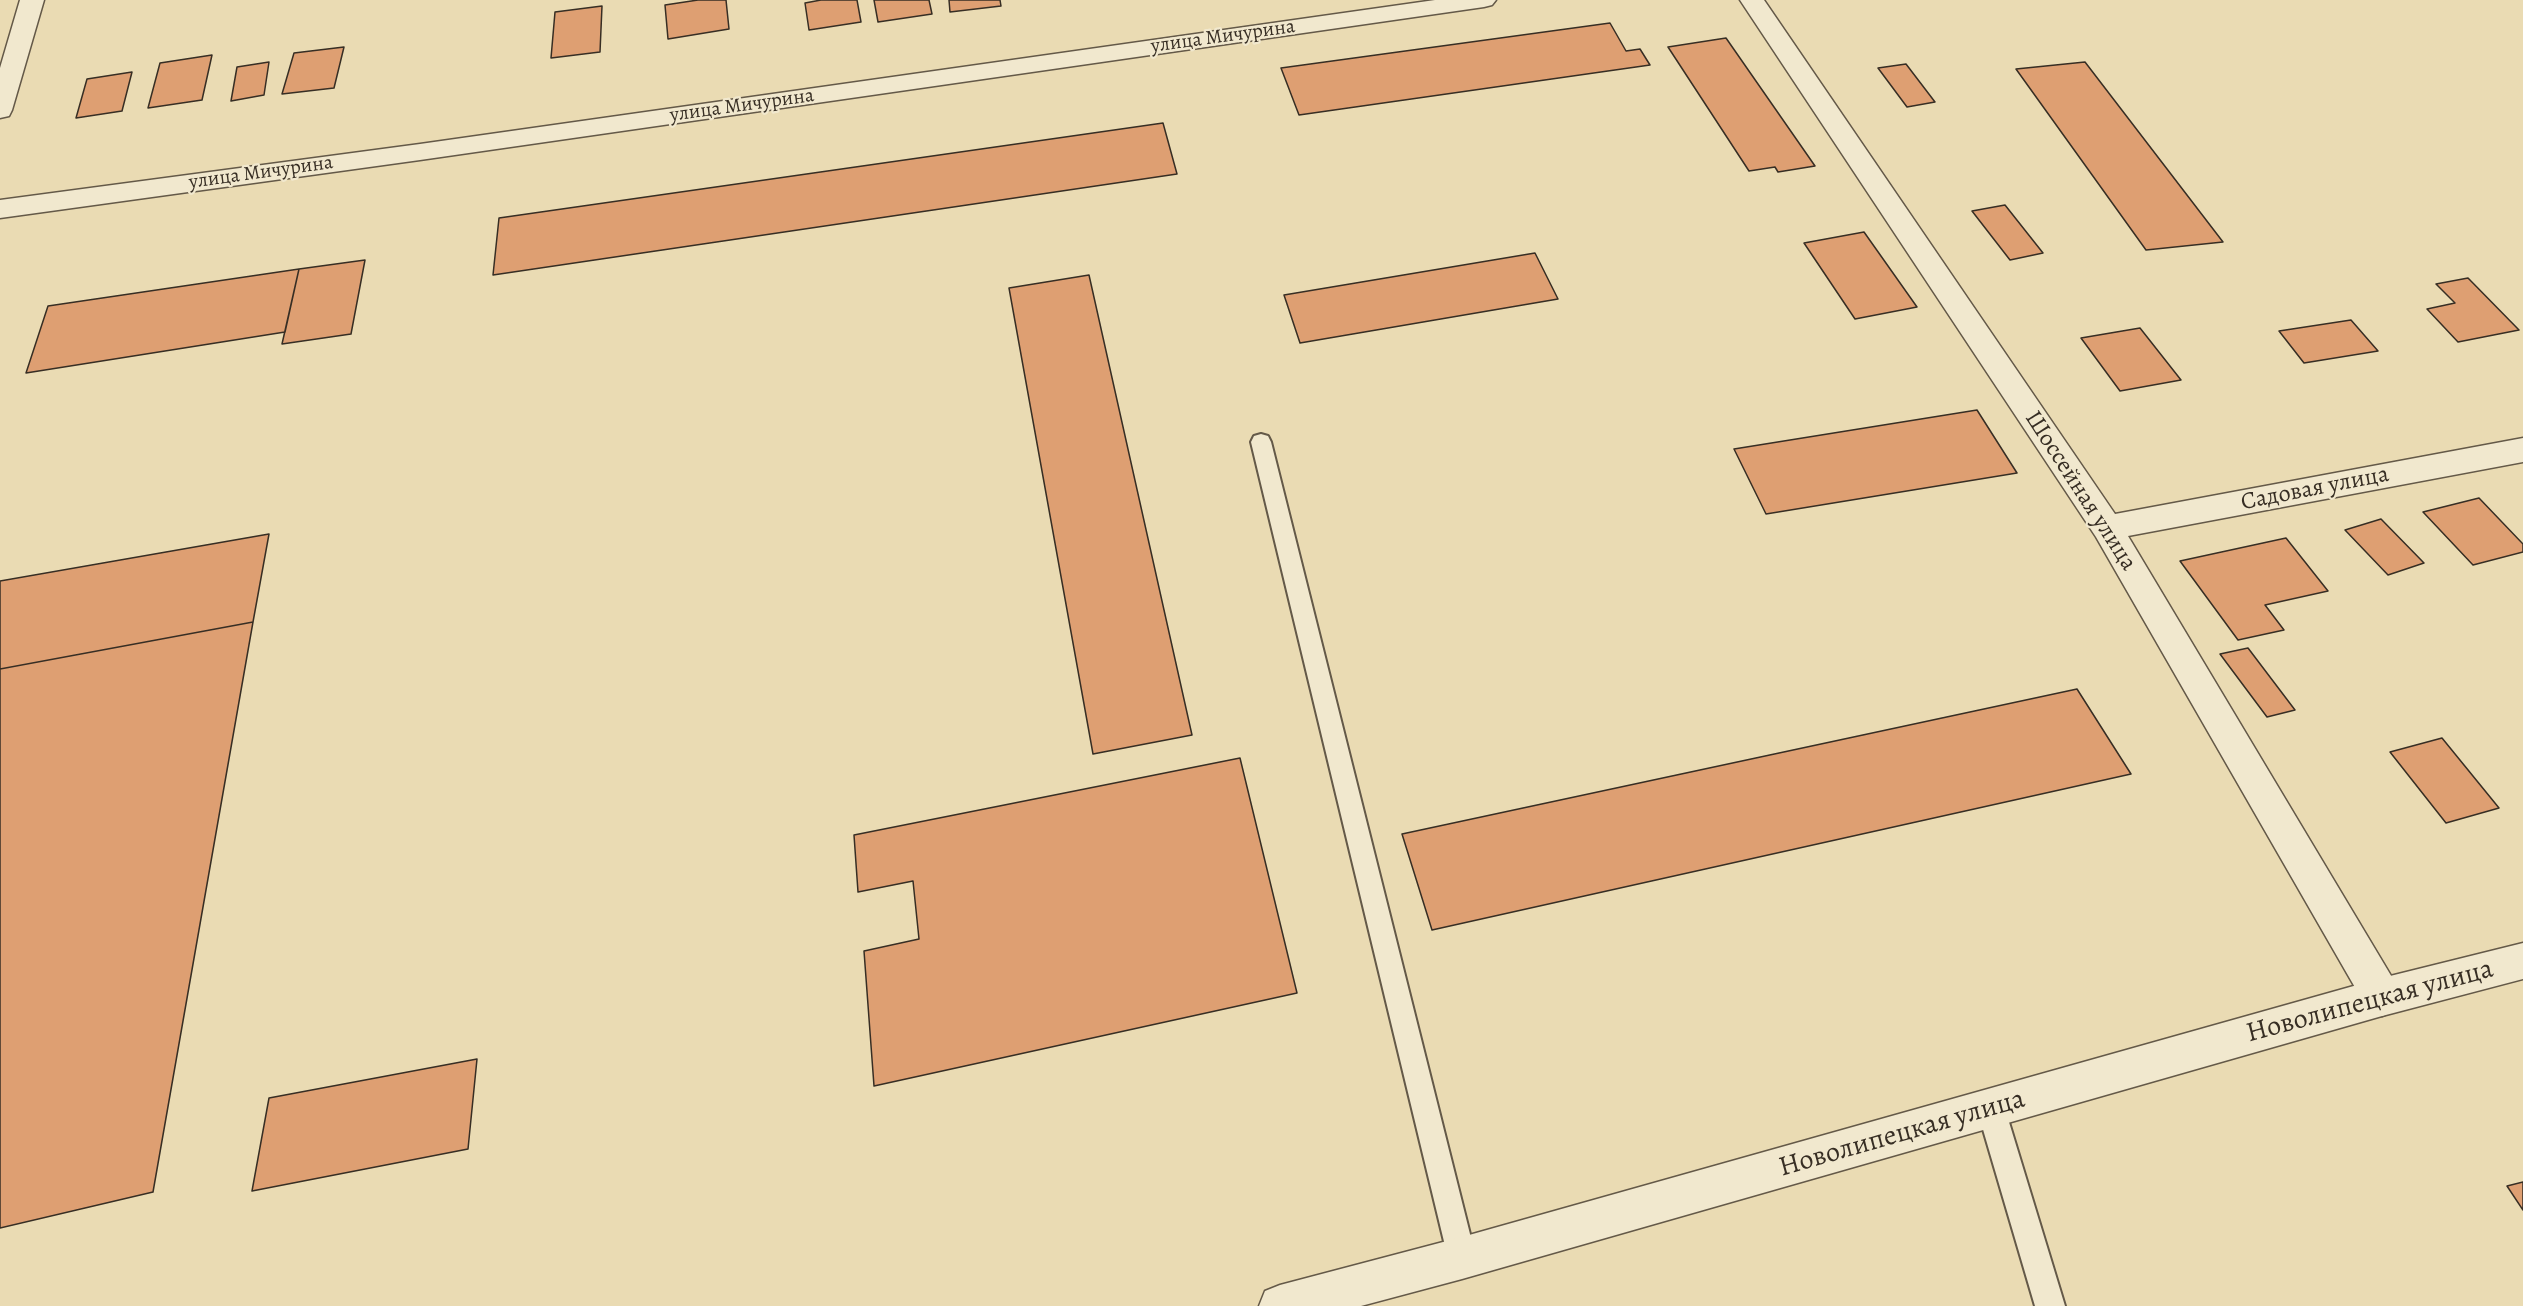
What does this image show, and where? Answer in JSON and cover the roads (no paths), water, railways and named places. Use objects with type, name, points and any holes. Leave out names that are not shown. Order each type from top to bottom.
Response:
[{"type":"street","points":[[0,110],[32,0]]},
{"type":"street","name":"улица Мичурина","points":[[0,209],[456,147],[1484,0]]},
{"type":"street","name":"Шоссейная улица","points":[[1752,0],[2107,528],[2382,997]]},
{"type":"street","name":"Садовая улица","points":[[2107,528],[2523,450]]},
{"type":"street","name":"Новолипецкая улица","points":[[1280,1306],[1462,1258],[2382,997],[2523,961]]},
{"type":"lane","points":[[1261,441],[1462,1258]]},
{"type":"lane","points":[[1991,1109],[2050,1306]]}]
